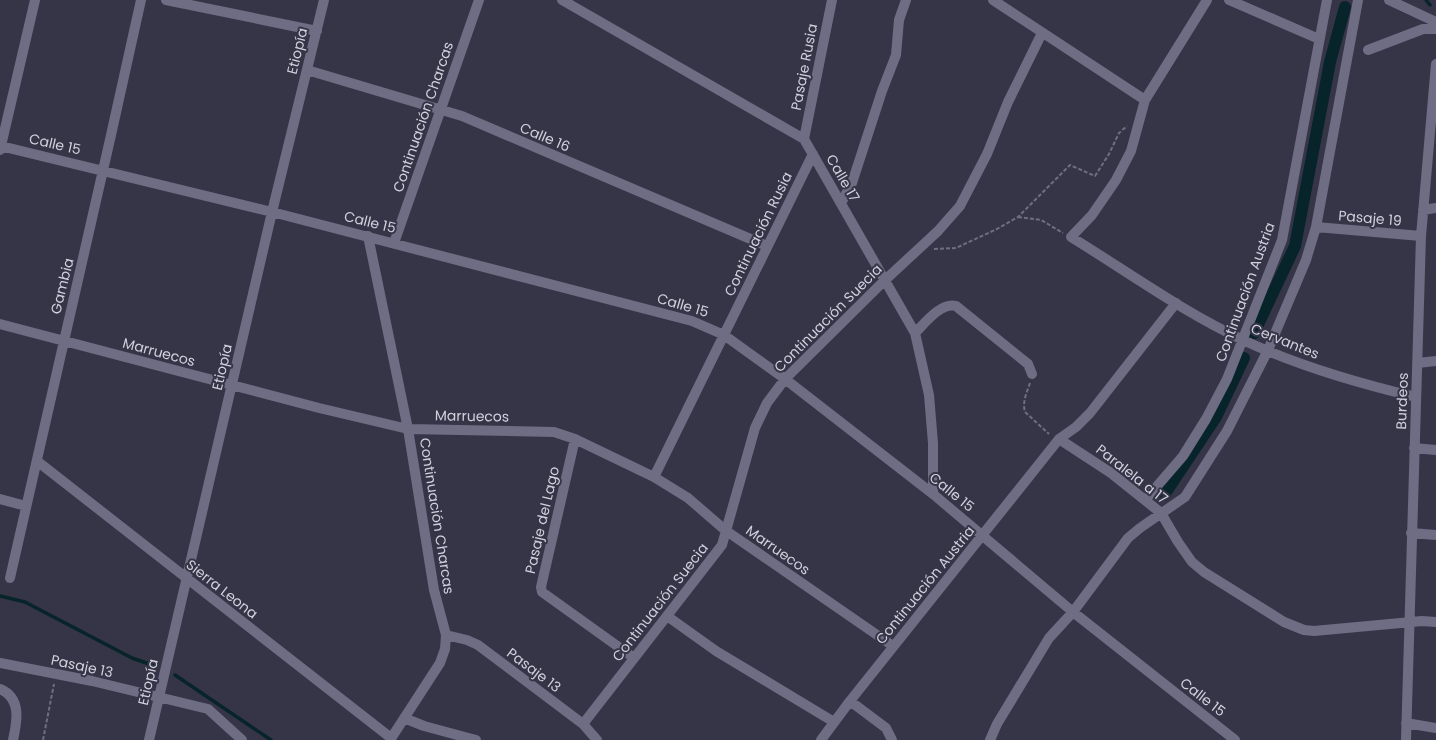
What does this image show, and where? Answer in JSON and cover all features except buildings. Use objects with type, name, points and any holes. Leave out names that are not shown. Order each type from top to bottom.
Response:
[{"type":"street","points":[[1,148],[35,0]]},
{"type":"street","name":"Gambia","points":[[10,578],[63,341],[104,170],[141,0]]},
{"type":"street","points":[[166,0],[317,31]]},
{"type":"street","name":"Etiopía","points":[[149,740],[272,212],[324,0]]},
{"type":"street","name":"Continuación Charcas","points":[[394,243],[479,0]]},
{"type":"street","name":"Pasaje Rusia","points":[[804,139],[832,0]]},
{"type":"street","points":[[841,204],[852,183],[876,108],[894,61],[898,44],[899,20],[906,0]]},
{"type":"street","points":[[993,0],[1145,100]]},
{"type":"street","points":[[1071,237],[1092,215],[1116,180],[1131,151],[1145,100],[1207,0]]},
{"type":"street","points":[[1229,0],[1319,39]]},
{"type":"street","name":"Continuación Austria","points":[[1146,500],[1183,456],[1228,379],[1282,240],[1327,0]]},
{"type":"street","points":[[990,740],[997,724],[1049,638],[1073,612],[1128,538],[1185,497],[1227,431],[1268,350],[1306,260],[1316,227],[1358,0]]},
{"type":"street","points":[[1389,0],[1436,22]]},
{"type":"street","name":"Calle 17","points":[[567,1],[804,139],[915,333],[929,395],[933,443],[933,494]]},
{"type":"street","points":[[1368,50],[1423,29],[1436,29]]},
{"type":"street","name":"Continuación Suecia","points":[[583,724],[722,545],[755,428],[767,403],[785,379],[884,281],[924,245],[960,206],[987,154],[1008,102],[1042,33]]},
{"type":"street","name":"Burdeos","points":[[1406,740],[1408,623],[1418,363],[1421,236],[1433,125],[1436,64]]},
{"type":"street","name":"Calle 16","points":[[307,70],[462,116],[767,246]]},
{"type":"street","name":"Calle 15","points":[[1,148],[104,170],[368,236],[692,321],[724,335],[785,379],[933,494],[983,534],[1073,612],[1235,740]]},
{"type":"street","name":"Continuación Rusia","points":[[654,477],[813,154]]},
{"type":"street","points":[[1423,210],[1436,208]]},
{"type":"street","name":"Pasaje 19","points":[[1316,227],[1421,236]]},
{"type":"street","name":"Continuación Charcas","points":[[368,236],[408,429],[434,590],[446,635],[445,649],[440,663],[391,739]]},
{"type":"street","name":"Cervantes","points":[[1071,237],[1176,303],[1243,340],[1342,377],[1416,397]]},
{"type":"street","name":"Continuación Austria","points":[[821,740],[893,646],[1059,439],[1076,428],[1090,413],[1176,303]]},
{"type":"street","points":[[915,333],[942,308],[951,305],[956,306],[1028,364],[1032,374]]},
{"type":"street","name":"Marruecos","points":[[0,324],[232,385],[408,429],[554,432],[576,439],[654,477],[688,498],[725,530],[893,646]]},
{"type":"street","points":[[1418,363],[1436,361]]},
{"type":"street","name":"Pasaje del Lago","points":[[576,439],[541,587],[542,592],[634,658]]},
{"type":"street","name":"Paralela a 17","points":[[1059,439],[1111,473],[1161,513],[1192,562],[1214,578],[1295,627],[1314,631],[1436,622]]},
{"type":"street","points":[[1414,448],[1436,450]]},
{"type":"street","name":"Sierra Leona","points":[[37,461],[391,739]]},
{"type":"street","points":[[0,499],[26,506]]},
{"type":"street","points":[[1411,533],[1436,534]]},
{"type":"street","points":[[667,616],[716,652],[834,722]]},
{"type":"street","name":"Pasaje 13","points":[[446,635],[467,640],[478,646],[583,724],[597,740]]},
{"type":"street","name":"Pasaje 13","points":[[0,663],[159,696],[208,709],[242,740]]},
{"type":"street","points":[[0,689],[13,699],[17,709],[13,740]]},
{"type":"street","points":[[850,701],[886,728],[892,740]]},
{"type":"street","points":[[404,718],[424,726],[476,740]]},
{"type":"street","points":[[1406,723],[1436,728]]},
{"type":"path","points":[[924,245],[938,249],[956,248],[997,229],[1018,217],[1070,165],[1095,176],[1109,154],[1119,133],[1128,125],[1141,118]]},
{"type":"path","points":[[1018,217],[1041,220],[1071,237]]},
{"type":"path","points":[[1032,374],[1025,398],[1025,412],[1049,435],[1059,439]]},
{"type":"path","points":[[43,740],[56,674]]},
{"type":"waterway","points":[[1426,0],[1430,5]]},
{"type":"waterway","points":[[1254,333],[1295,246],[1330,62],[1345,7]]},
{"type":"waterway","points":[[1164,495],[1216,417],[1244,358]]},
{"type":"waterway","points":[[0,596],[25,602],[132,658],[155,666]]},
{"type":"waterway","points":[[175,675],[271,740]]}]
